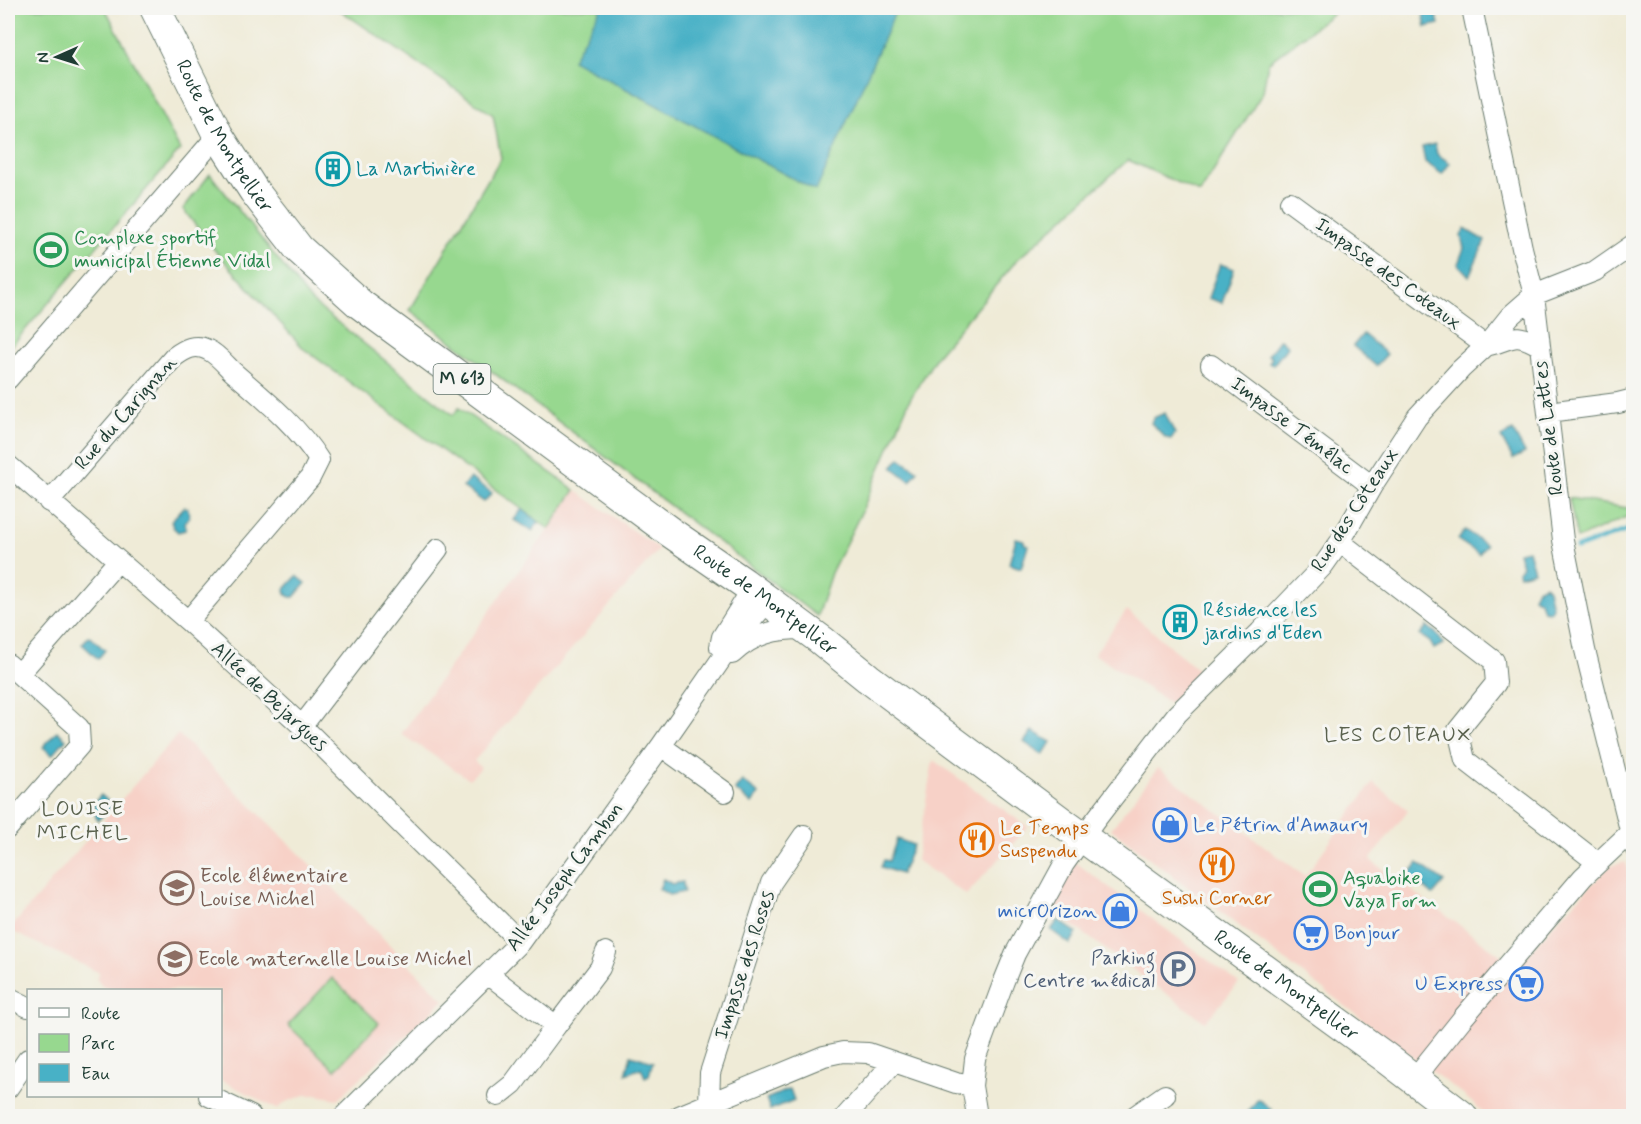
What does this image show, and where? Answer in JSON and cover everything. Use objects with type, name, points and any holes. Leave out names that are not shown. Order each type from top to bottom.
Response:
[{"type":"main road","name":"Route de Montpellier","points":[[155,8],[218,135],[254,191],[299,249],[360,304],[670,532],[750,588],[868,678],[1462,1116]]},
{"type":"street","name":"Route de Lattes","points":[[1472,8],[1534,296],[1563,540],[1586,650],[1633,836]]},
{"type":"street","points":[[8,379],[218,135]]},
{"type":"street","name":"Impasse des Coteaux","points":[[1290,202],[1486,346]]},
{"type":"street","name":"Rue des Côteaux","points":[[977,1116],[972,1086],[975,1059],[1015,954],[1064,864],[1083,837],[1177,714],[1323,566],[1417,417],[1461,369],[1486,346],[1510,316],[1534,296],[1595,271],[1634,244]]},
{"type":"street","name":"Rue des Côteaux","points":[[1486,346],[1518,336],[1540,346]]},
{"type":"street","name":"Rue du Carignan","points":[[49,502],[174,357],[186,348],[196,346],[209,350],[259,394],[308,442],[319,460],[310,478],[188,621]]},
{"type":"street","name":"Impasse Témélac","points":[[1211,365],[1372,486]]},
{"type":"street","points":[[1548,412],[1634,399]]},
{"type":"street","name":"Allée de Bejargues","points":[[8,465],[188,621],[302,726],[520,942]]},
{"type":"street","points":[[1340,542],[1494,661],[1496,683],[1458,730],[1465,760],[1598,863]]},
{"type":"street","points":[[302,726],[438,549]]},
{"type":"street","points":[[8,828],[80,745],[79,728],[13,669],[117,561]]},
{"type":"street","name":"Allée Joseph Cambon","points":[[715,670],[722,637],[750,588]]},
{"type":"street","name":"Allée Joseph Cambon","points":[[344,1116],[520,942],[736,638],[750,588]]},
{"type":"street","name":"Allée Joseph Cambon","points":[[715,670],[741,646],[767,632],[805,629]]},
{"type":"street","points":[[661,746],[725,792]]},
{"type":"street","name":"Impasse des Roses","points":[[710,1104],[710,1073],[771,883],[804,835]]},
{"type":"street","points":[[1414,1079],[1583,877],[1633,836]]},
{"type":"street","points":[[498,1096],[513,1084],[600,968],[606,952]]},
{"type":"street","points":[[488,974],[556,1026]]},
{"type":"street","points":[[8,997],[27,1006]]},
{"type":"street","points":[[679,1116],[824,1056],[843,1052],[868,1053],[956,1083],[972,1086]]},
{"type":"street","points":[[8,1088],[27,1060]]},
{"type":"street","points":[[846,1116],[894,1062]]},
{"type":"street","points":[[1135,1116],[1164,1095]]},
{"type":"street","points":[[213,1097],[251,1116]]},
{"type":"shaded area","points":[[575,490],[659,549],[474,761],[481,768],[469,779],[401,734]]},
{"type":"shaded area","points":[[1127,610],[1202,673],[1170,703],[1094,654]]},
{"type":"shaded area","points":[[178,734],[444,1000],[338,1099],[305,1095],[286,1102],[277,1109],[222,1081],[222,989],[115,989],[101,985],[96,978],[100,973],[9,930]]},
{"type":"shaded area","points":[[933,760],[1028,827],[966,895],[916,860]]},
{"type":"shaded area","points":[[1158,768],[1305,876],[1373,782],[1408,810],[1370,860],[1518,968],[1553,925],[1610,866],[1626,862],[1634,911],[1633,1116],[1488,1116],[1111,829]]},
{"type":"shaded area","points":[[1075,862],[1239,983],[1205,1022],[1049,908]]},
{"type":"green space","name":"Complexe sportif municipal Étienne Vidal","points":[[8,8],[105,8],[180,150],[8,350]]},
{"type":"green space","points":[[337,8],[1340,8],[1268,63],[1263,92],[1200,193],[1128,160],[1017,260],[938,354],[910,399],[861,513],[831,573],[817,616],[410,310],[501,158],[493,115]]},
{"type":"green space","points":[[210,174],[311,301],[453,415],[459,408],[575,490],[549,529],[304,349],[217,253],[183,209]]},
{"type":"green space","points":[[1569,498],[1633,509],[1633,514],[1577,539]]},
{"type":"green space","points":[[332,978],[379,1023],[335,1070],[288,1025]]},
{"type":"water","points":[[601,8],[897,8],[816,191],[572,60]]},
{"type":"water","points":[[1422,8],[1435,8],[1439,24],[1426,27]]},
{"type":"water","points":[[1435,144],[1437,154],[1450,163],[1442,174],[1425,162],[1422,147]]},
{"type":"water","points":[[1465,229],[1485,241],[1469,276],[1458,264],[1464,248],[1461,236]]},
{"type":"water","points":[[1220,264],[1234,269],[1222,303],[1208,298]]},
{"type":"water","points":[[1363,334],[1387,354],[1376,366],[1353,346]]},
{"type":"water","points":[[1280,339],[1288,346],[1273,365],[1269,363],[1272,358],[1268,355]]},
{"type":"water","points":[[1165,413],[1175,434],[1171,439],[1166,438],[1151,423],[1153,418]]},
{"type":"water","points":[[1513,431],[1525,453],[1513,459],[1501,437]]},
{"type":"water","points":[[900,458],[918,471],[910,481],[892,467]]},
{"type":"water","points":[[470,478],[492,493],[484,502],[463,487]]},
{"type":"water","points":[[184,507],[188,508],[189,517],[185,522],[185,530],[178,532],[171,521]]},
{"type":"water","points":[[522,509],[539,522],[532,531],[514,520]]},
{"type":"water","points":[[1465,530],[1486,545],[1479,554],[1458,540]]},
{"type":"water","points":[[1016,538],[1024,540],[1028,546],[1021,568],[1009,564]]},
{"type":"water","points":[[1528,550],[1534,571],[1519,575],[1518,571],[1522,566],[1518,552]]},
{"type":"water","points":[[297,576],[306,583],[294,597],[290,597],[285,589]]},
{"type":"water","points":[[1545,585],[1552,607],[1550,611],[1543,610],[1540,601],[1533,597],[1537,589]]},
{"type":"water","points":[[1427,626],[1438,635],[1443,644],[1434,649],[1430,642],[1420,635]]},
{"type":"water","points":[[89,636],[105,650],[98,659],[82,644]]},
{"type":"water","points":[[57,731],[66,739],[52,755],[43,747]]},
{"type":"water","points":[[1032,731],[1051,742],[1043,755],[1024,742]]},
{"type":"water","points":[[742,781],[759,794],[752,804],[735,790]]},
{"type":"water","points":[[101,795],[113,805],[98,820],[94,803]]},
{"type":"water","points":[[897,839],[913,845],[901,874],[881,867],[884,860],[889,861]]},
{"type":"water","points":[[1418,863],[1444,882],[1433,895],[1408,876]]},
{"type":"water","points":[[663,879],[672,884],[683,882],[684,892],[669,895],[659,889]]},
{"type":"water","points":[[1058,920],[1077,933],[1070,944],[1051,930]]},
{"type":"water","points":[[631,1055],[653,1062],[649,1075],[645,1077],[641,1068],[626,1074]]},
{"type":"water","points":[[790,1089],[794,1100],[770,1110],[766,1099]]},
{"type":"water","points":[[1258,1099],[1271,1109],[1263,1116],[1245,1116]]},
{"type":"waterway","points":[[1577,548],[1634,528]]},
{"type":"place","name":"La Martinière","points":[[333,169]]},
{"type":"place","name":"Complexe sportif municipal Étienne Vidal","points":[[51,250]]},
{"type":"place","name":"Résidence les jardins d'Eden","points":[[1180,622]]},
{"type":"place","name":"Le Pétrin d'Amaury","points":[[1170,825]]},
{"type":"place","name":"Le Temps Suspendu","points":[[977,840]]},
{"type":"place","name":"Sushi Corner","points":[[1217,865]]},
{"type":"place","name":"Ecole élémentaire Louise Michel","points":[[177,888]]},
{"type":"place","name":"Aquabike Vaya Form","points":[[1320,889]]},
{"type":"place","name":"micrOrizon","points":[[1120,911]]},
{"type":"place","name":"Bonjour","points":[[1311,933]]},
{"type":"place","name":"Ecole maternelle Louise Michel","points":[[175,959]]},
{"type":"place","name":"Parking Centre médical","points":[[1178,969]]},
{"type":"place","name":"U Express","points":[[1526,984]]},
{"type":"district","name":"LES COTEAUX","points":[[1398,735]]},
{"type":"district","name":"LOUISE MICHEL","points":[[83,821]]}]
